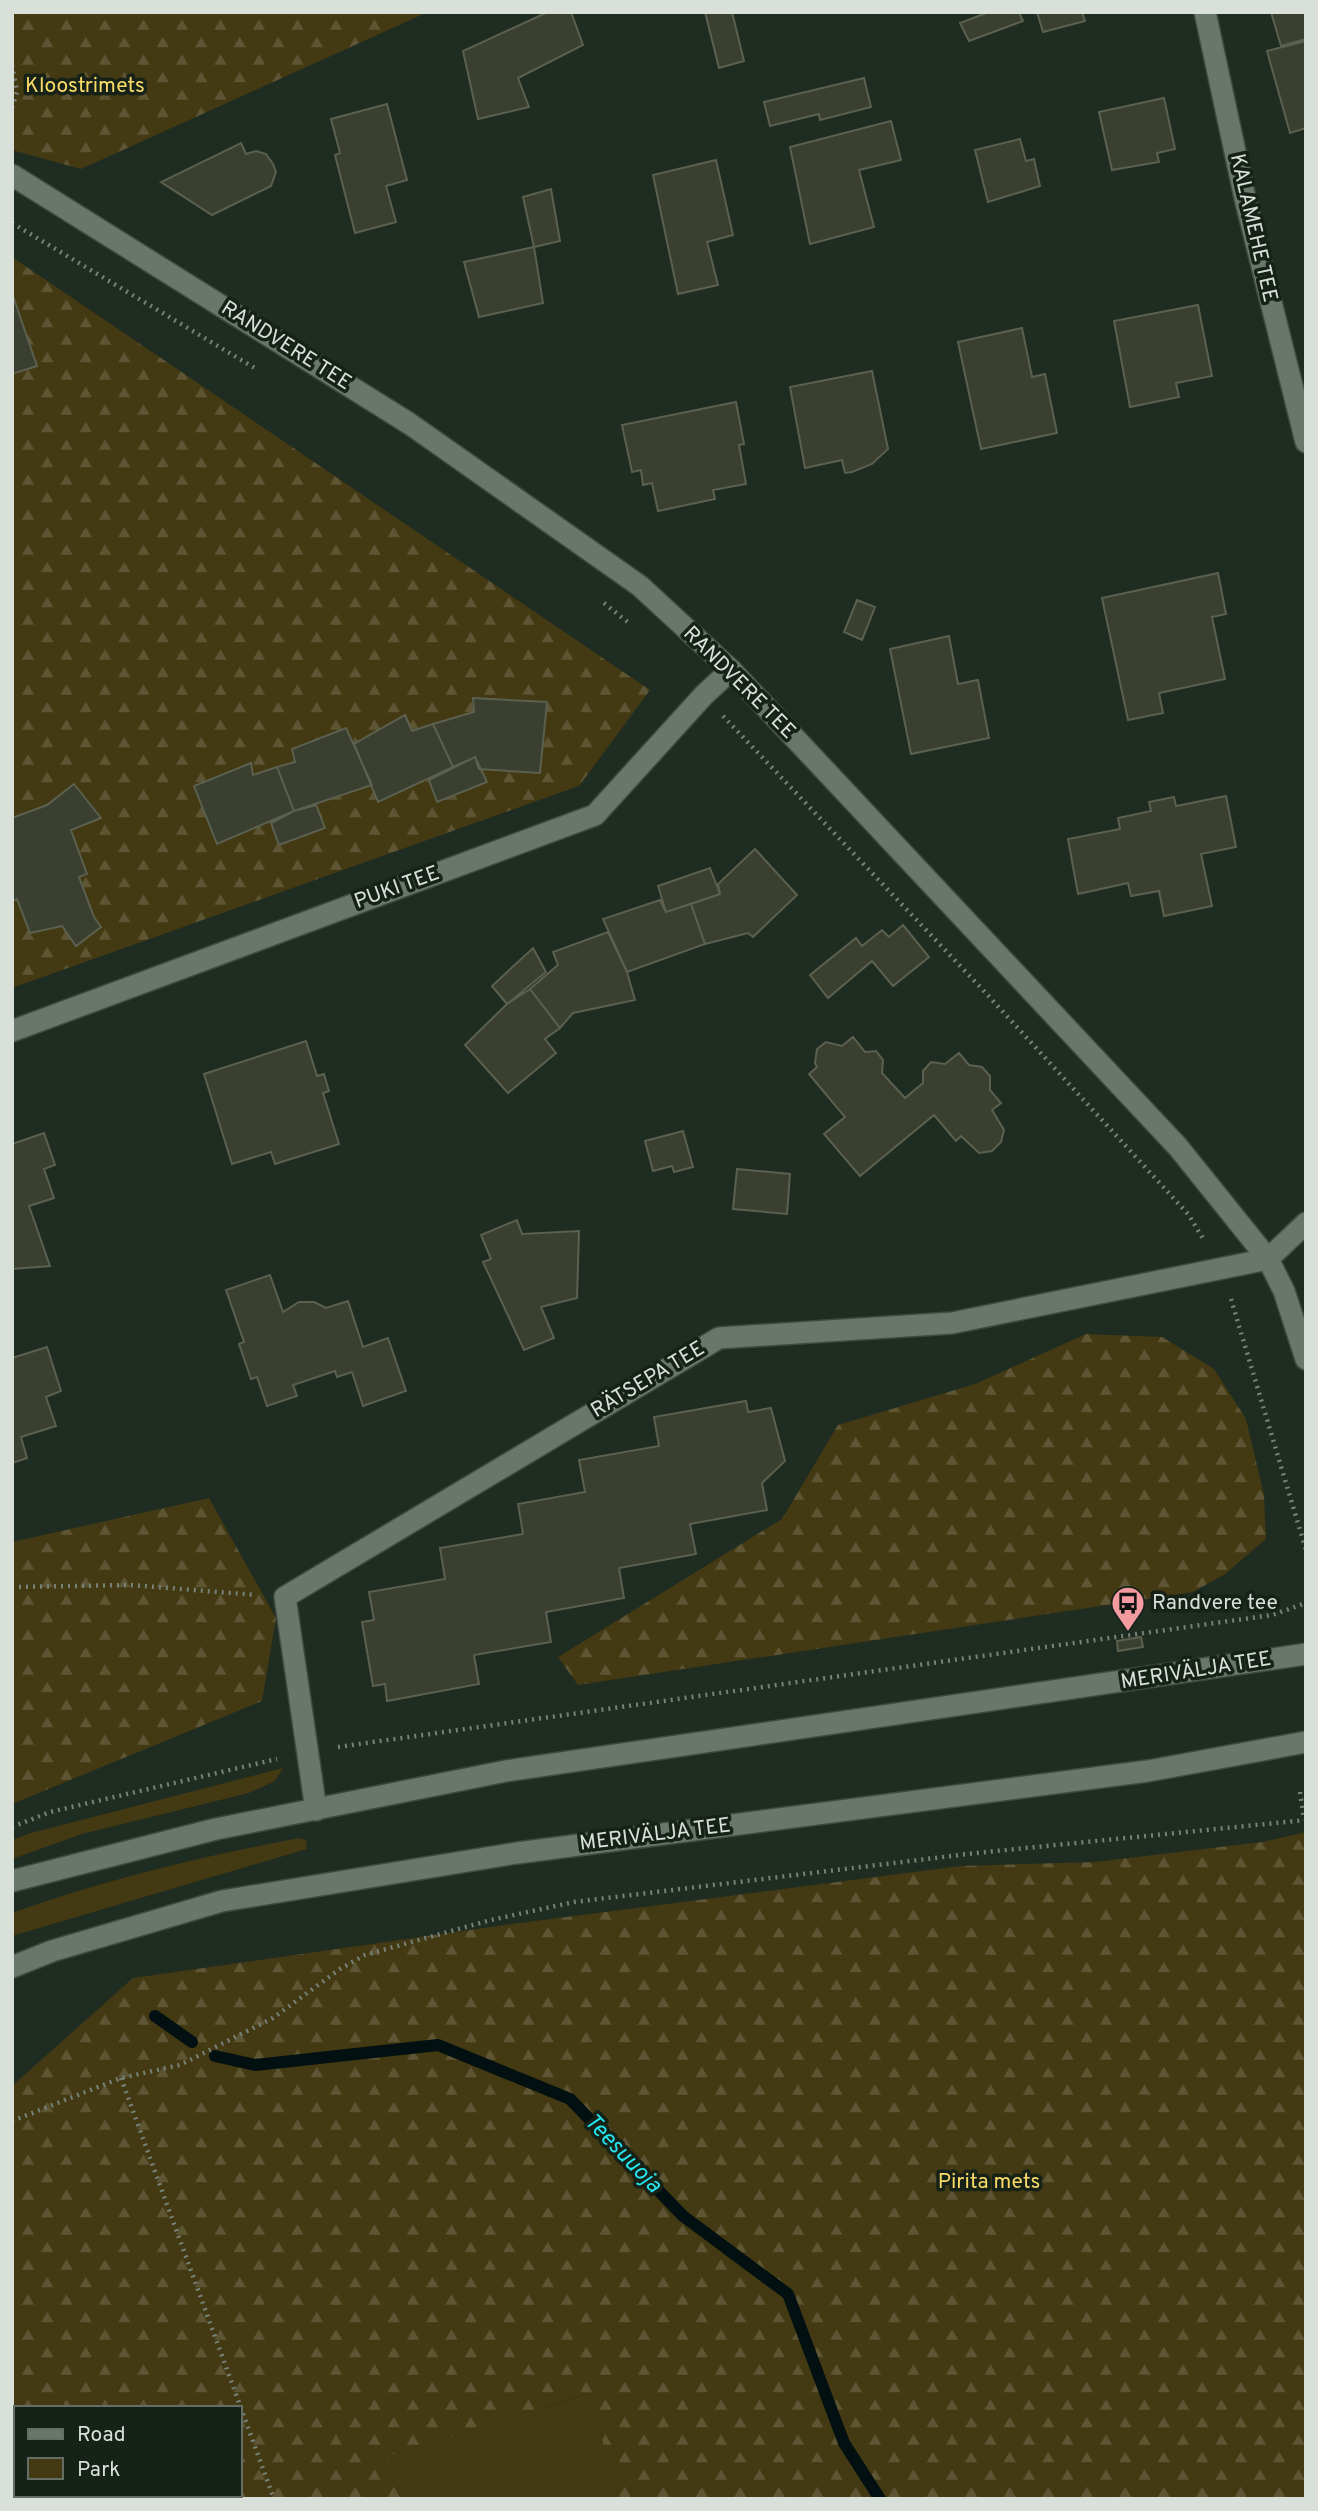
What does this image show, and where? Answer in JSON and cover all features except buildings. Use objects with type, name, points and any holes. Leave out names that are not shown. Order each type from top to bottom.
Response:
[{"type":"main road","name":"KALAMEHE TEE","points":[[1205,12],[1245,198],[1306,442]]},
{"type":"main road","name":"RANDVERE TEE","points":[[12,175],[410,424],[640,586],[731,670],[1178,1147],[1268,1259],[1284,1291],[1306,1359]]},
{"type":"main road","name":"PUKI TEE","points":[[12,1031],[595,815],[704,695],[731,670]]},
{"type":"main road","points":[[1268,1259],[1306,1223]]},
{"type":"main road","name":"RÄTSEPA TEE","points":[[285,1597],[719,1338],[952,1323],[1268,1259]]},
{"type":"main road","points":[[285,1597],[316,1810]]},
{"type":"main road","name":"MERIVÄLJA TEE","points":[[12,1881],[216,1829],[506,1771],[1306,1654]]},
{"type":"main road","name":"MERIVÄLJA TEE","points":[[12,1967],[52,1951],[222,1901],[517,1853],[1148,1771],[1306,1742]]},
{"type":"path","points":[[12,65],[17,92],[12,108]]},
{"type":"path","points":[[12,223],[266,374]]},
{"type":"path","points":[[601,600],[633,626]]},
{"type":"path","points":[[704,695],[983,990],[1188,1214],[1221,1267],[1306,1550]]},
{"type":"path","points":[[12,1587],[131,1585],[285,1597]]},
{"type":"path","points":[[326,1749],[1272,1615],[1306,1603]]},
{"type":"path","points":[[1272,1615],[1273,1622]]},
{"type":"path","points":[[12,1827],[50,1812],[288,1756]]},
{"type":"path","points":[[12,2121],[121,2078],[180,2065],[272,2018],[340,1969],[365,1955],[491,1920],[574,1902],[976,1853],[1305,1820],[1300,1792]]},
{"type":"path","points":[[121,2078],[240,2406]]},
{"type":"path","points":[[242,2411],[274,2499]]},
{"type":"green space","name":"Kloostrimets","points":[[12,12],[428,12],[81,169],[12,150]]},
{"type":"green space","points":[[12,257],[650,690],[579,786],[12,988]]},
{"type":"green space","points":[[1086,1334],[1162,1337],[1214,1369],[1246,1419],[1264,1495],[1266,1539],[1225,1574],[1193,1592],[578,1685],[558,1657],[782,1519],[838,1425],[975,1384]]},
{"type":"green space","points":[[209,1498],[276,1618],[262,1701],[12,1804],[12,1542]]},
{"type":"green space","points":[[283,1768],[275,1781],[249,1793],[82,1834],[12,1859],[12,1840],[31,1833]]},
{"type":"green space","name":"Pirita mets","points":[[1306,1832],[1306,2499],[619,2499],[589,2393],[387,2456],[401,2499],[12,2499],[12,2086],[133,1978],[512,1924],[960,1866],[1095,1862],[1262,1842]]},
{"type":"green space","points":[[299,1838],[306,1840],[307,1849],[12,1936],[12,1913],[47,1901],[154,1870]]},
{"type":"green space","points":[[590,2393],[619,2499],[401,2499],[386,2456]]},
{"type":"waterway","name":"Teesuuoja","points":[[155,2016],[192,2042]]},
{"type":"waterway","name":"Teesuuoja","points":[[215,2056],[255,2065],[438,2045],[570,2099],[683,2216],[788,2294],[844,2443],[880,2499]]},
{"type":"place","name":"Randvere tee","points":[[1128,1633]]}]
